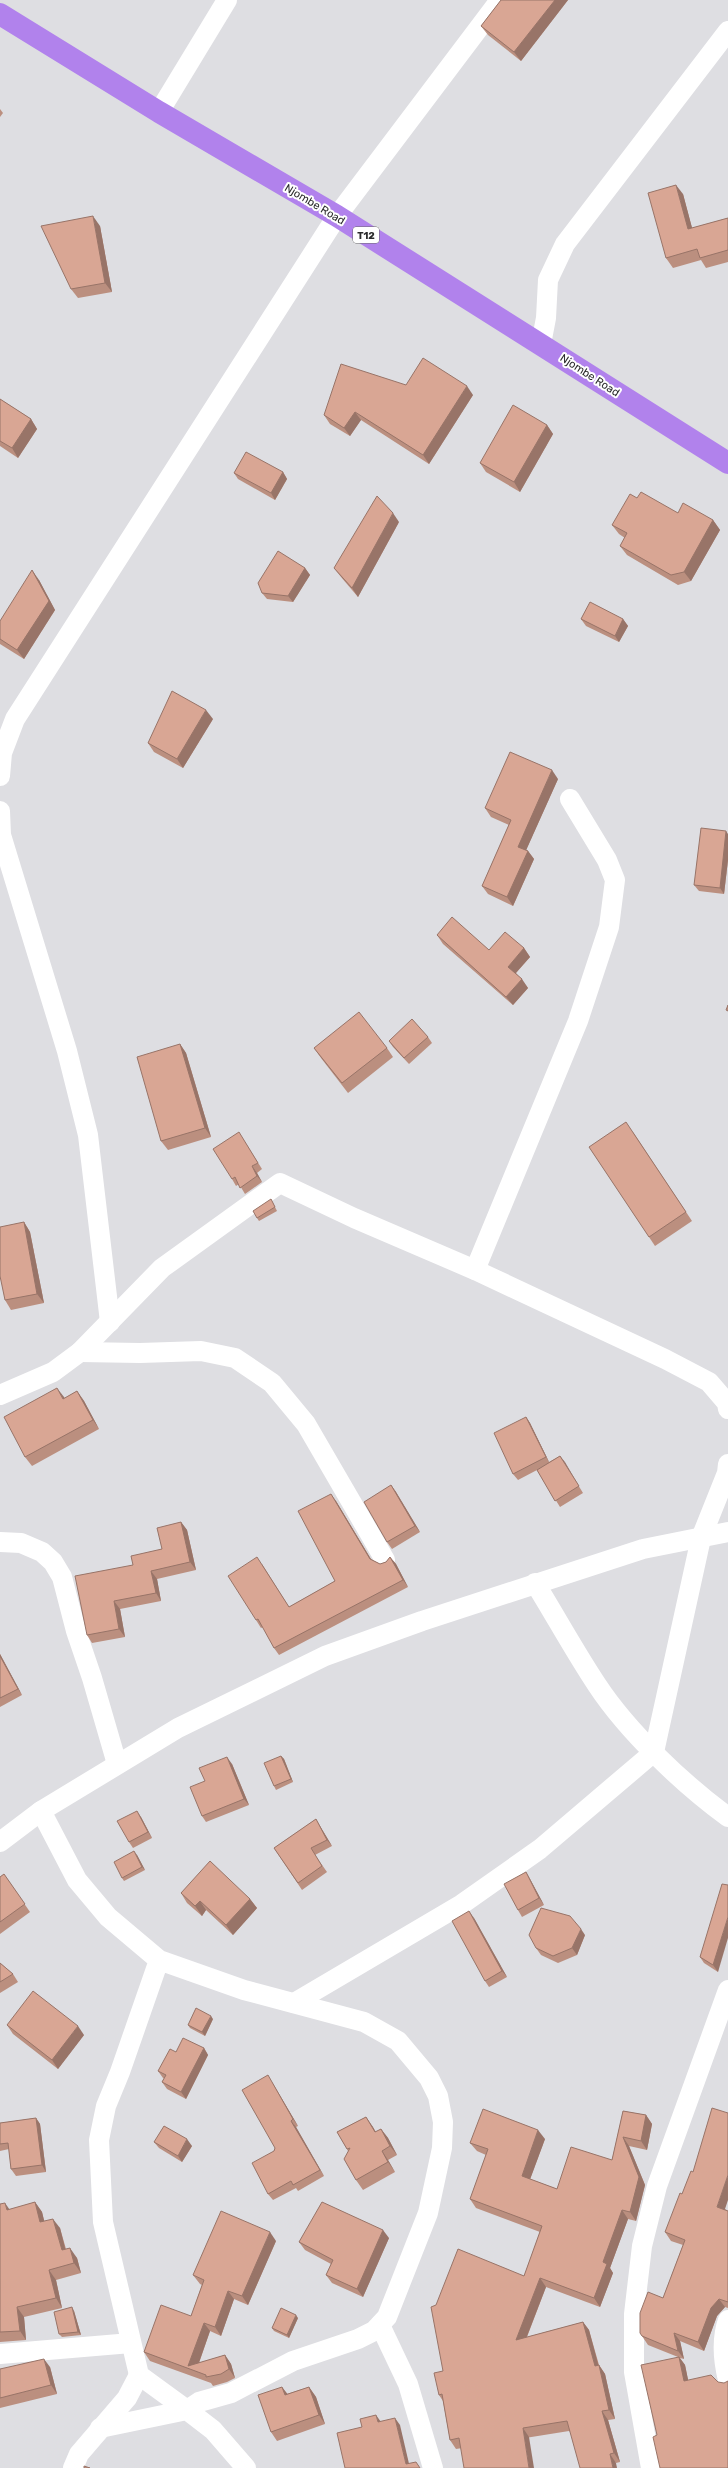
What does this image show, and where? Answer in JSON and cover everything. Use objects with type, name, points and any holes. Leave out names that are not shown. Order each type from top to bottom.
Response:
[{"type":"highway","name":"Njombe Road","points":[[0,14],[159,112],[337,216],[728,463]]},
{"type":"street","points":[[159,112],[227,0]]},
{"type":"street","points":[[0,776],[2,753],[15,719],[337,216],[500,0]]},
{"type":"street","points":[[541,344],[546,318],[548,280],[565,244],[728,30]]},
{"type":"street","points":[[475,1270],[578,1021],[609,927],[615,880],[607,860],[570,800]]},
{"type":"street","points":[[0,811],[1,835],[68,1051],[88,1135],[110,1322]]},
{"type":"street","points":[[0,1395],[53,1372],[80,1352],[162,1268],[280,1183],[354,1218],[475,1270],[665,1359],[709,1382],[727,1403],[728,1409]]},
{"type":"street","points":[[80,1352],[140,1353],[201,1351],[235,1358],[272,1383],[306,1424],[385,1560]]},
{"type":"street","points":[[294,2003],[462,1904],[540,1849],[654,1752],[701,1538],[727,1474],[728,1464]]},
{"type":"street","points":[[0,1842],[41,1811],[178,1728],[324,1656],[535,1583],[643,1550],[728,1532]]},
{"type":"street","points":[[0,1542],[21,1544],[42,1552],[53,1562],[62,1577],[76,1631],[92,1678],[117,1764]]},
{"type":"street","points":[[535,1583],[598,1686],[654,1752],[703,1798],[728,1817]]},
{"type":"street","points":[[41,1811],[77,1880],[108,1917],[159,1960],[244,1990],[364,2022],[385,2032],[398,2041],[429,2078],[438,2096],[443,2122],[442,2148],[428,2213],[388,2317],[380,2326],[358,2339],[293,2361],[231,2393],[199,2402],[188,2410],[100,2428]]},
{"type":"street","points":[[159,1960],[123,2064],[106,2106],[99,2140],[102,2214],[139,2375],[213,2430],[246,2468]]},
{"type":"street","points":[[651,2468],[634,2372],[634,2314],[642,2246],[657,2186],[728,1990]]},
{"type":"street","points":[[728,2320],[723,2342],[724,2361],[728,2380]]},
{"type":"street","points":[[380,2326],[408,2384],[433,2468]]},
{"type":"street","points":[[0,2354],[131,2343]]},
{"type":"street","points":[[73,2468],[79,2454],[127,2398],[139,2375]]},
{"type":"building","points":[[501,0],[555,0],[514,52],[481,26]]},
{"type":"building","points":[[676,185],[688,229],[728,218],[728,250],[700,258],[697,249],[666,258],[648,193]]},
{"type":"building","points":[[93,216],[105,283],[71,289],[41,226]]},
{"type":"building","points":[[423,358],[467,386],[423,455],[355,412],[344,428],[324,415],[341,364],[406,385]]},
{"type":"building","points":[[0,399],[31,419],[12,448],[0,441]]},
{"type":"building","points":[[513,405],[547,425],[514,482],[480,463]]},
{"type":"building","points":[[246,452],[283,472],[271,493],[234,473]]},
{"type":"building","points":[[641,492],[678,513],[683,503],[713,520],[684,572],[671,575],[620,546],[627,533],[612,525],[630,494],[637,498]]},
{"type":"building","points":[[377,496],[393,513],[352,588],[334,568]]},
{"type":"building","points":[[278,551],[305,568],[288,596],[262,593],[258,583]]},
{"type":"building","points":[[32,570],[49,601],[17,650],[0,639],[0,621]]},
{"type":"building","points":[[590,602],[623,619],[615,636],[581,619]]},
{"type":"building","points":[[172,691],[206,710],[177,759],[148,743]]},
{"type":"building","points":[[510,752],[552,770],[518,847],[528,851],[507,897],[482,886],[511,820],[485,808]]},
{"type":"building","points":[[701,828],[726,831],[720,888],[694,885]]},
{"type":"building","points":[[452,917],[489,950],[505,932],[524,948],[508,967],[522,979],[506,997],[437,935]]},
{"type":"building","points":[[359,1012],[387,1048],[342,1083],[314,1048]]},
{"type":"building","points":[[412,1019],[428,1037],[404,1058],[389,1041]]},
{"type":"building","points":[[180,1044],[205,1128],[161,1141],[137,1057]]},
{"type":"building","points":[[626,1122],[686,1212],[649,1237],[589,1147]]},
{"type":"building","points":[[239,1132],[258,1163],[252,1166],[257,1176],[240,1188],[235,1177],[232,1179],[213,1149]]},
{"type":"building","points":[[271,1199],[275,1207],[257,1218],[253,1211]]},
{"type":"building","points":[[24,1222],[37,1294],[5,1300],[0,1276],[0,1227]]},
{"type":"building","points":[[57,1388],[63,1399],[77,1391],[93,1420],[25,1457],[4,1417]]},
{"type":"building","points":[[526,1417],[546,1457],[513,1474],[494,1433]]},
{"type":"building","points":[[560,1456],[579,1486],[555,1501],[537,1470]]},
{"type":"building","points":[[391,1485],[415,1526],[387,1542],[364,1502]]},
{"type":"building","points":[[331,1494],[370,1559],[380,1564],[386,1562],[390,1557],[403,1580],[274,1648],[258,1619],[256,1620],[228,1576],[257,1557],[289,1607],[335,1581],[298,1511]]},
{"type":"building","points":[[181,1522],[190,1562],[151,1571],[156,1593],[114,1601],[119,1629],[87,1635],[75,1576],[133,1565],[131,1556],[162,1549],[157,1528]]},
{"type":"building","points":[[0,1656],[18,1689],[0,1698]]},
{"type":"building","points":[[281,1756],[291,1779],[274,1786],[264,1763]]},
{"type":"building","points":[[227,1757],[244,1799],[202,1816],[190,1787],[205,1781],[199,1768]]},
{"type":"building","points":[[137,1811],[148,1832],[129,1842],[117,1821]]},
{"type":"building","points":[[316,1819],[327,1840],[311,1848],[322,1866],[298,1883],[274,1848]]},
{"type":"building","points":[[134,1851],[142,1867],[122,1878],[114,1862]]},
{"type":"building","points":[[210,1861],[250,1899],[226,1925],[200,1901],[195,1906],[181,1893]]},
{"type":"building","points":[[526,1872],[539,1898],[518,1910],[504,1884]]},
{"type":"building","points":[[4,1874],[25,1904],[0,1922],[0,1877]]},
{"type":"building","points":[[722,1884],[728,1885],[728,1917],[713,1965],[700,1957]]},
{"type":"building","points":[[541,1908],[570,1916],[581,1929],[572,1948],[553,1956],[536,1948],[529,1935]]},
{"type":"building","points":[[469,1911],[502,1971],[485,1981],[452,1921]]},
{"type":"building","points":[[0,1963],[13,1974],[0,1982]]},
{"type":"building","points":[[33,1991],[78,2026],[52,2060],[7,2025]]},
{"type":"building","points":[[196,2008],[211,2016],[202,2032],[188,2025]]},
{"type":"building","points":[[183,2038],[204,2048],[181,2092],[162,2082],[166,2075],[158,2071],[170,2049],[176,2052]]},
{"type":"building","points":[[268,2075],[293,2119],[291,2121],[320,2170],[293,2185],[291,2181],[268,2194],[252,2163],[274,2151],[275,2148],[242,2090]]},
{"type":"building","points":[[712,2108],[728,2113],[728,2175],[717,2207],[728,2211],[728,2302],[719,2299],[711,2308],[698,2342],[674,2333],[678,2351],[642,2336],[640,2333],[640,2313],[648,2292],[663,2298],[685,2240],[665,2232],[680,2193],[682,2194],[691,2171],[693,2172]]},
{"type":"building","points":[[483,2109],[538,2130],[522,2176],[557,2189],[571,2147],[612,2160],[623,2111],[646,2115],[641,2141],[623,2137],[639,2177],[630,2212],[622,2210],[603,2262],[607,2264],[594,2298],[540,2278],[516,2340],[583,2322],[595,2366],[599,2365],[609,2410],[602,2411],[614,2453],[610,2454],[613,2468],[580,2468],[567,2421],[523,2428],[529,2468],[464,2468],[459,2438],[450,2440],[442,2394],[439,2395],[434,2373],[443,2371],[431,2307],[436,2305],[458,2249],[524,2276],[542,2226],[470,2199],[488,2149],[470,2143]]},
{"type":"building","points":[[366,2117],[375,2132],[381,2129],[390,2146],[382,2151],[388,2162],[356,2180],[344,2159],[350,2148],[347,2149],[337,2132]]},
{"type":"building","points":[[36,2118],[42,2165],[11,2169],[8,2143],[0,2144],[0,2123]]},
{"type":"building","points":[[164,2126],[187,2139],[178,2156],[154,2142]]},
{"type":"building","points":[[35,2202],[40,2222],[53,2219],[62,2250],[70,2248],[74,2263],[49,2270],[56,2298],[17,2307],[20,2331],[0,2332],[0,2204],[5,2203],[7,2210]]},
{"type":"building","points":[[322,2202],[383,2230],[357,2289],[326,2275],[333,2260],[299,2242]]},
{"type":"building","points":[[221,2211],[270,2232],[242,2296],[228,2291],[215,2327],[204,2323],[188,2366],[225,2355],[229,2369],[221,2374],[206,2377],[206,2375],[144,2352],[161,2305],[191,2316],[204,2280],[193,2275]]},
{"type":"building","points":[[72,2307],[78,2332],[59,2334],[54,2312]]},
{"type":"building","points":[[281,2308],[296,2315],[287,2335],[272,2328]]},
{"type":"building","points":[[679,2357],[684,2381],[711,2375],[718,2382],[724,2383],[728,2381],[728,2468],[660,2468],[653,2437],[657,2435],[641,2365]]},
{"type":"building","points":[[44,2359],[51,2385],[0,2398],[0,2369]]},
{"type":"building","points":[[282,2387],[285,2395],[309,2387],[319,2415],[271,2432],[258,2395]]},
{"type":"building","points":[[376,2415],[378,2422],[395,2418],[406,2464],[416,2462],[420,2468],[345,2468],[337,2433],[362,2427],[360,2419]]}]
